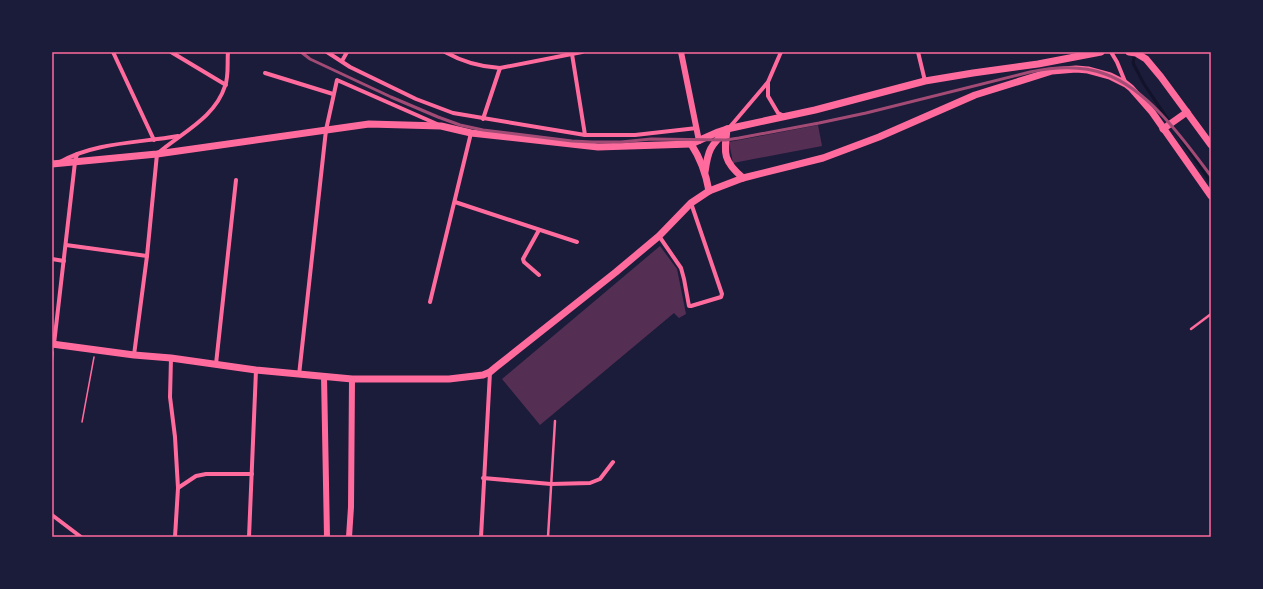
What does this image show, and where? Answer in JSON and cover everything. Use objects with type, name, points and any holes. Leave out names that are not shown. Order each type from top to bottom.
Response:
[{"type":"main road","points":[[55,164],[158,154],[370,124],[441,126],[471,134],[598,147],[690,144],[727,129],[854,100],[925,81],[1038,64],[1101,52]]},
{"type":"main road","points":[[1129,52],[1136,53],[1146,58],[1211,144]]},
{"type":"main road","points":[[53,344],[256,370],[352,379],[449,380],[483,375],[490,372],[616,272],[658,236],[691,203],[709,191],[743,178],[823,158],[879,137],[975,94],[1052,71],[1066,69],[1088,70],[1110,76],[1126,84],[1141,99],[1211,196]]},
{"type":"main road","points":[[1163,129],[1187,112]]},
{"type":"main road","points":[[727,129],[725,151],[727,160],[733,170],[743,178]]},
{"type":"main road","points":[[705,172],[707,155],[712,146],[727,129]]},
{"type":"main road","points":[[690,144],[695,150],[705,172],[709,191]]},
{"type":"street","points":[[112,52],[154,140]]},
{"type":"street","points":[[171,52],[226,85]]},
{"type":"street","points":[[134,355],[158,154],[178,136],[193,127],[211,111],[226,85],[228,52]]},
{"type":"street","points":[[327,52],[350,67],[416,99],[452,113],[585,135],[635,135],[697,130]]},
{"type":"street","points":[[342,61],[347,52]]},
{"type":"street","points":[[445,52],[470,62],[500,68],[582,52]]},
{"type":"street","points":[[681,52],[699,141]]},
{"type":"street","points":[[727,129],[768,82],[781,52]]},
{"type":"street","points":[[918,52],[925,81]]},
{"type":"street","points":[[1111,52],[1126,84]]},
{"type":"street","points":[[572,54],[585,135]]},
{"type":"street","points":[[483,119],[500,68]]},
{"type":"street","points":[[265,73],[334,94]]},
{"type":"street","points":[[299,375],[326,130],[337,80],[441,126]]},
{"type":"street","points":[[768,82],[768,96],[778,113],[784,116]]},
{"type":"street","points":[[430,302],[471,134]]},
{"type":"street","points":[[55,164],[77,154],[105,146],[178,136]]},
{"type":"street","points":[[53,344],[77,154]]},
{"type":"street","points":[[216,364],[236,180]]},
{"type":"street","points":[[455,202],[577,242]]},
{"type":"street","points":[[658,236],[681,268],[689,306],[721,297],[722,294],[691,203]]},
{"type":"street","points":[[539,230],[523,259],[524,262],[539,275]]},
{"type":"street","points":[[66,245],[147,256]]},
{"type":"street","points":[[52,259],[64,261]]},
{"type":"street","points":[[171,358],[170,397],[176,437],[178,488],[175,537]]},
{"type":"street","points":[[249,537],[256,370]]},
{"type":"street","points":[[480,537],[490,372]]},
{"type":"street","points":[[324,376],[327,537]]},
{"type":"street","points":[[349,537],[352,379]]},
{"type":"street","points":[[483,478],[551,484],[594,482],[600,479],[613,462]]},
{"type":"street","points":[[178,488],[196,476],[206,474],[252,474]]},
{"type":"street","points":[[52,515],[80,537]]},
{"type":"lane","points":[[1191,328],[1211,314]]},
{"type":"lane","points":[[548,537],[555,422]]},
{"type":"path","points":[[52,365],[53,344]]},
{"type":"path","points":[[82,422],[95,349]]},
{"type":"building","points":[[818,125],[822,146],[733,163],[729,142]]},
{"type":"building","points":[[660,246],[677,269],[686,314],[679,318],[674,313],[540,425],[502,379]]},
{"type":"waterway","points":[[1135,53],[1133,63],[1144,84],[1211,183]]},
{"type":"railway","points":[[301,52],[310,59],[391,97],[460,125],[483,130],[592,142],[621,142],[651,139],[726,140],[866,113],[1030,72],[1058,68],[1087,69],[1105,74],[1121,81],[1150,103],[1177,132],[1211,176]]}]
